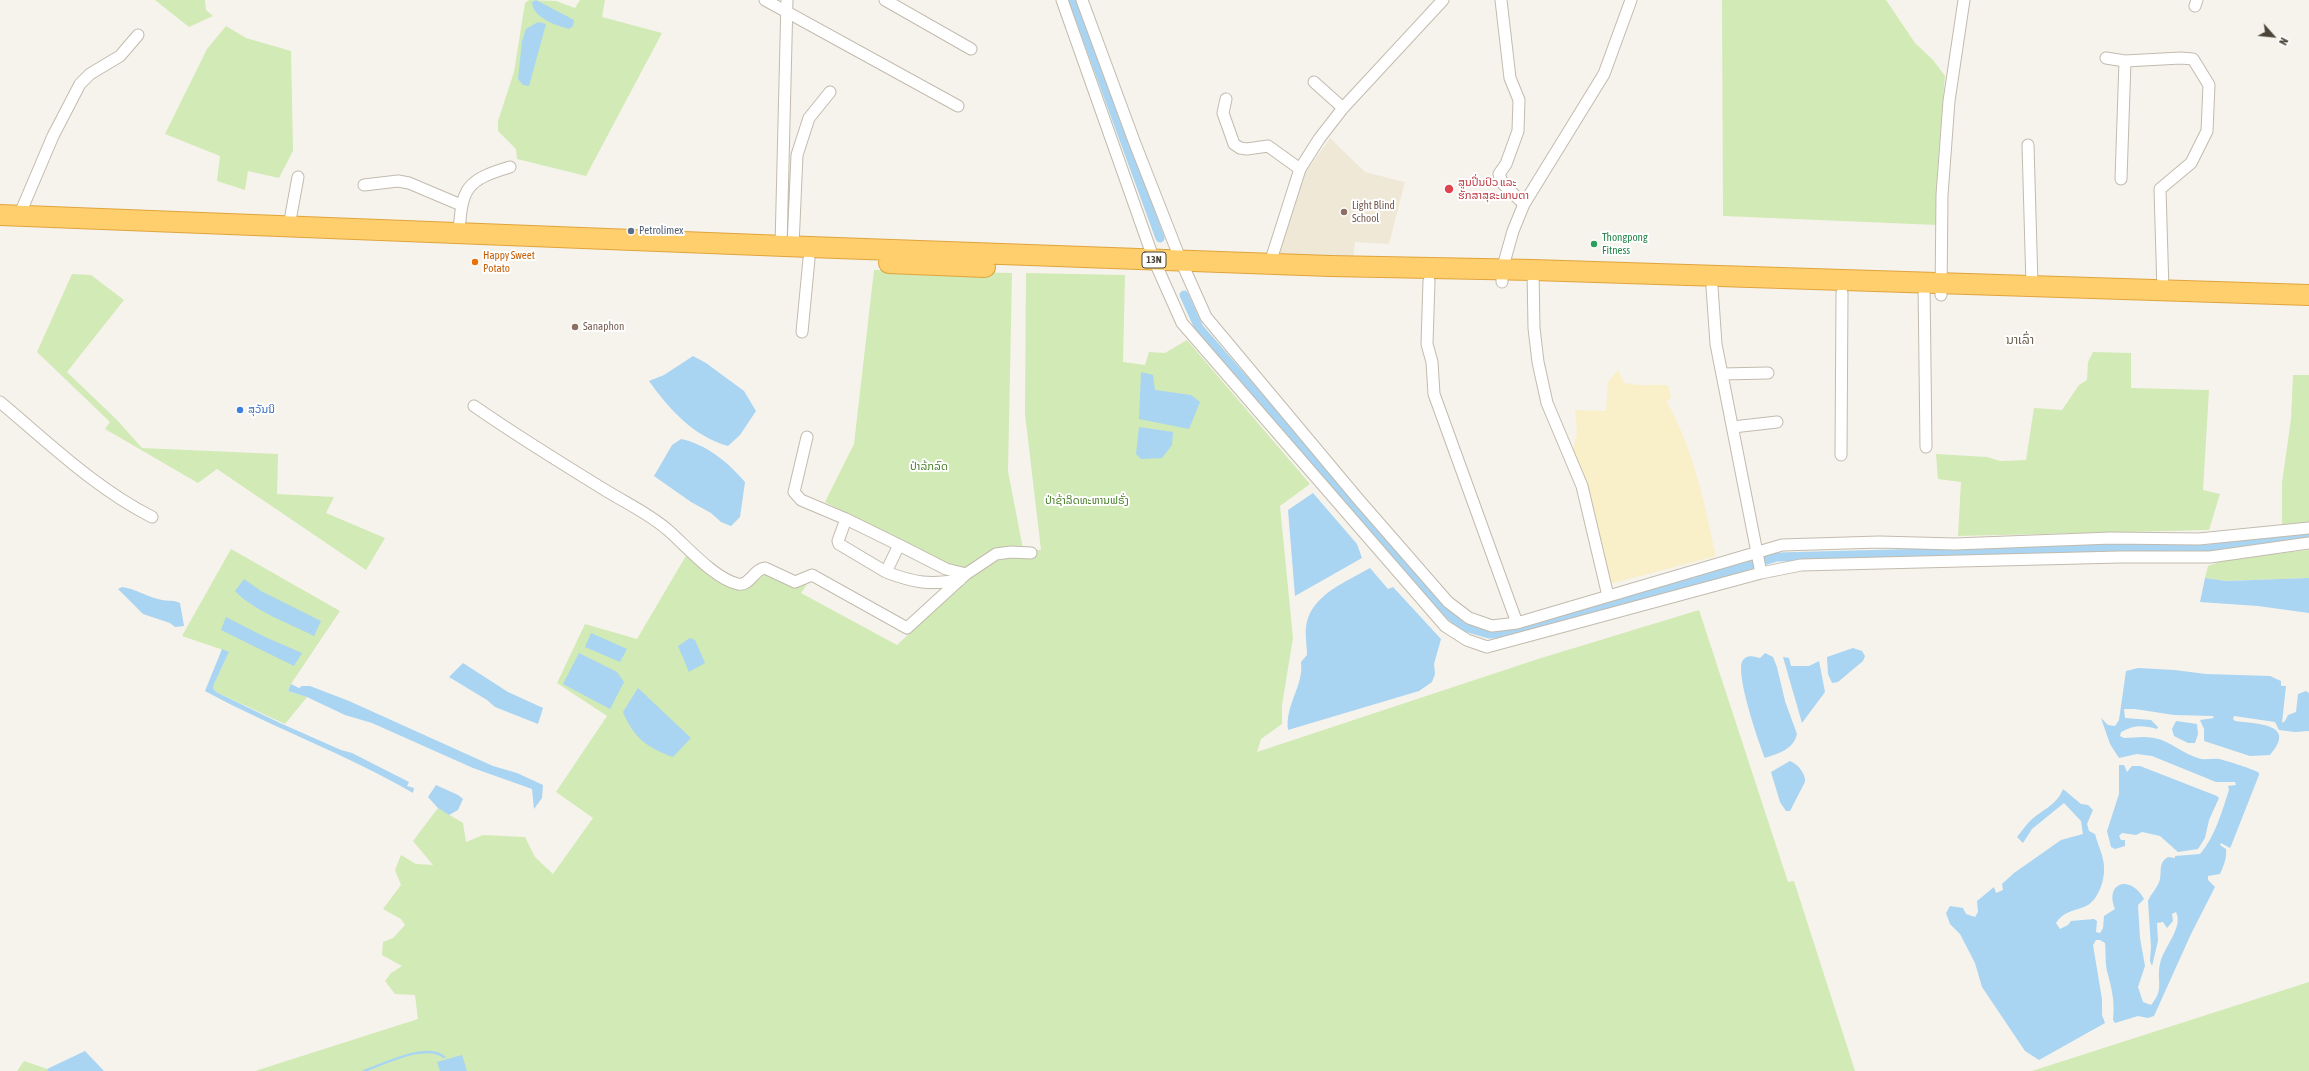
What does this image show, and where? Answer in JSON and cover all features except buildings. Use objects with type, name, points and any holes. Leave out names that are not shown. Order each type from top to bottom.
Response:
[{"type":"highway","name":"13N","points":[[10,215],[787,246],[1429,281],[1502,276]]},
{"type":"highway","name":"13N","points":[[0,227],[1014,268],[1157,265]]},
{"type":"highway","name":"13N","points":[[1184,267],[1270,263],[1502,276],[1932,289],[2309,307]]},
{"type":"highway","name":"13N","points":[[1533,276],[1842,293],[2032,285],[2163,292],[2309,295]]},
{"type":"street","points":[[765,0],[786,13],[958,106]]},
{"type":"street","points":[[787,0],[787,246]]},
{"type":"street","points":[[885,0],[971,49]]},
{"type":"street","points":[[1062,0],[1157,265],[1182,323],[1445,626],[1467,640],[1488,647],[1761,571],[1801,564],[2112,557],[2210,557],[2309,543]]},
{"type":"street","points":[[1082,0],[1184,267],[1206,317],[1359,500],[1448,602],[1469,618],[1492,626],[1517,622],[1758,555],[1782,545],[1879,542],[1955,544],[2111,538],[2199,539],[2309,528]]},
{"type":"street","points":[[1270,263],[1300,169],[1319,139],[1343,108],[1442,0]]},
{"type":"street","points":[[1500,0],[1510,78],[1519,100],[1518,131],[1506,164],[1499,174],[1503,184],[1524,204]]},
{"type":"street","points":[[1502,276],[1513,231],[1524,204],[1604,74],[1631,0]]},
{"type":"street","points":[[1926,447],[1932,289],[1942,195],[1949,101],[1964,0]]},
{"type":"street","points":[[10,215],[80,84],[90,74],[120,56],[138,35]]},
{"type":"street","points":[[2106,58],[2125,61],[2181,58],[2192,60],[2210,84],[2207,131],[2191,163],[2160,189],[2163,292]]},
{"type":"street","points":[[2121,179],[2125,61]]},
{"type":"street","points":[[1314,82],[1343,108]]},
{"type":"street","points":[[787,246],[797,156],[809,118],[830,92]]},
{"type":"street","points":[[1226,99],[1223,113],[1234,144],[1240,148],[1247,149],[1268,146],[1300,169]]},
{"type":"street","points":[[2028,144],[2032,285]]},
{"type":"street","points":[[459,232],[461,205],[467,188],[477,180],[510,167]]},
{"type":"street","points":[[289,226],[298,177]]},
{"type":"street","points":[[364,185],[398,181],[409,183],[461,205]]},
{"type":"street","points":[[802,332],[809,259]]},
{"type":"street","points":[[1533,276],[1534,328],[1538,362],[1547,403],[1582,486],[1608,596]]},
{"type":"street","points":[[1429,281],[1427,344],[1432,362],[1434,394],[1517,622]]},
{"type":"street","points":[[1712,287],[1716,344],[1761,571]]},
{"type":"street","points":[[1841,455],[1842,293]]},
{"type":"street","points":[[1722,374],[1768,373]]},
{"type":"street","points":[[0,402],[71,464],[130,506],[152,517]]},
{"type":"street","points":[[474,406],[540,450],[658,522],[718,574],[736,584],[744,584],[761,569],[765,568],[795,582],[812,575],[907,628],[963,577],[996,554],[1010,552],[1031,553]]},
{"type":"street","points":[[1733,427],[1777,422]]},
{"type":"street","points":[[807,437],[794,492],[801,500],[899,545],[963,577]]},
{"type":"street","points":[[846,520],[838,540],[839,544],[886,572],[916,582],[941,583],[963,577]]},
{"type":"street","points":[[2111,538],[2112,557]]},
{"type":"street","points":[[886,572],[899,545]]},
{"type":"shaded area","name":"Light Blind School","points":[[1330,138],[1365,172],[1405,182],[1389,244],[1355,242],[1353,260],[1279,253],[1303,176]]},
{"type":"green space","points":[[155,0],[205,0],[206,10],[213,16],[189,27]]},
{"type":"green space","points":[[529,0],[556,1],[575,8],[580,0],[605,0],[602,17],[662,33],[586,176],[517,159],[516,149],[498,131],[498,121],[514,72],[525,3]]},
{"type":"green space","points":[[1722,0],[1886,0],[1915,43],[1933,60],[1945,76],[1938,162],[1937,225],[1723,216]]},
{"type":"green space","points":[[226,26],[246,38],[291,51],[293,151],[279,178],[248,171],[245,190],[217,181],[220,156],[165,134],[207,49]]},
{"type":"green space","points":[[874,270],[1012,273],[1008,471],[1023,549],[1041,550],[1025,414],[1026,273],[1125,275],[1123,362],[1145,365],[1149,352],[1165,353],[1187,340],[1310,484],[1280,506],[1293,638],[1282,705],[1282,724],[1261,739],[1257,752],[1538,659],[1699,610],[1788,882],[1794,881],[1855,1071],[255,1071],[418,1019],[415,995],[395,994],[385,981],[391,973],[402,966],[382,955],[383,942],[393,938],[405,925],[401,919],[383,909],[401,885],[395,870],[401,855],[416,864],[433,865],[413,841],[438,808],[463,823],[466,842],[483,835],[525,837],[535,857],[553,874],[593,818],[556,792],[607,716],[557,683],[585,624],[637,639],[687,554],[716,581],[741,591],[766,574],[810,580],[801,593],[897,645],[966,581],[963,573],[825,502],[854,444]]},
{"type":"green space","points":[[72,274],[91,275],[124,300],[67,372],[117,420],[142,448],[278,454],[277,494],[334,497],[326,513],[385,538],[366,570],[217,469],[198,483],[105,429],[110,422],[37,352]]},
{"type":"green space","points":[[2093,352],[2131,353],[2131,388],[2209,390],[2203,490],[2220,494],[2209,530],[1958,536],[1961,482],[1938,479],[1936,454],[1987,457],[2000,461],[2026,460],[2034,408],[2062,410],[2079,385],[2087,380],[2088,362]]},
{"type":"green space","points":[[2293,375],[2309,375],[2309,526],[2282,529],[2282,483],[2291,419]]},
{"type":"green space","points":[[231,549],[340,611],[291,684],[288,691],[307,697],[285,724],[216,692],[213,688],[214,684],[229,652],[182,636]]},
{"type":"green space","points":[[2309,550],[2309,578],[2226,581],[2205,578],[2208,566],[2228,559]]},
{"type":"green space","points":[[2309,982],[2309,1071],[2032,1071]]},
{"type":"green space","points":[[24,1061],[47,1069],[48,1071],[17,1071]]},
{"type":"sand","points":[[1618,370],[1624,383],[1639,385],[1668,385],[1671,396],[1667,402],[1691,458],[1702,496],[1716,556],[1610,584],[1573,451],[1577,432],[1575,410],[1606,411],[1608,382]]},
{"type":"water","points":[[536,0],[574,20],[573,26],[569,29],[551,23],[540,17],[533,8],[532,2]]},
{"type":"water","points":[[538,22],[546,24],[529,86],[523,85],[518,79],[522,41],[526,29]]},
{"type":"water","points":[[693,356],[706,363],[744,391],[756,411],[740,435],[728,446],[704,436],[683,420],[665,402],[649,381],[664,375]]},
{"type":"water","points":[[1141,372],[1153,375],[1155,390],[1191,395],[1200,402],[1189,429],[1139,419]]},
{"type":"water","points":[[1139,427],[1173,432],[1172,445],[1162,458],[1141,459],[1136,454]]},
{"type":"water","points":[[681,439],[699,445],[716,455],[732,468],[745,482],[740,517],[731,526],[721,522],[711,513],[691,502],[654,476],[672,445]]},
{"type":"water","points":[[1313,493],[1357,544],[1362,558],[1295,596],[1288,510]]},
{"type":"water","points":[[1370,568],[1388,589],[1393,587],[1441,639],[1434,664],[1435,674],[1432,682],[1419,691],[1288,730],[1289,712],[1300,679],[1301,662],[1307,655],[1306,627],[1314,606],[1340,584]]},
{"type":"water","points":[[2205,578],[2226,581],[2309,578],[2309,613],[2258,606],[2200,602]]},
{"type":"water","points":[[244,579],[261,591],[321,621],[314,636],[262,611],[243,598],[235,591]]},
{"type":"water","points":[[122,587],[132,589],[161,600],[180,603],[184,626],[175,627],[170,623],[143,614],[118,589]]},
{"type":"water","points":[[226,617],[265,637],[302,653],[294,666],[221,630]]},
{"type":"water","points":[[591,633],[627,649],[620,662],[585,647]]},
{"type":"water","points":[[690,638],[695,640],[705,663],[689,672],[678,646]]},
{"type":"water","points":[[1853,648],[1862,651],[1865,656],[1863,661],[1838,682],[1832,683],[1828,674],[1827,657]]},
{"type":"water","points":[[222,649],[229,652],[214,684],[213,688],[216,692],[280,723],[341,750],[352,753],[409,782],[407,786],[414,788],[413,793],[336,753],[257,717],[205,691]]},
{"type":"water","points":[[579,653],[617,672],[624,682],[610,709],[563,684]]},
{"type":"water","points":[[1765,653],[1773,657],[1777,667],[1785,701],[1797,734],[1792,744],[1785,750],[1765,758],[1748,708],[1744,692],[1741,667],[1745,658],[1751,656],[1760,658]]},
{"type":"water","points":[[1783,657],[1789,658],[1791,666],[1809,666],[1819,661],[1825,692],[1802,723]]},
{"type":"water","points":[[463,663],[508,692],[543,708],[538,724],[495,707],[487,700],[449,677]]},
{"type":"water","points":[[2138,668],[2206,674],[2270,676],[2281,681],[2281,686],[2286,686],[2282,723],[2288,715],[2296,712],[2298,694],[2306,691],[2309,693],[2309,731],[2295,732],[2279,730],[2275,722],[2234,716],[2233,719],[2235,721],[2263,725],[2271,727],[2277,731],[2279,737],[2277,744],[2270,755],[2250,756],[2204,741],[2204,729],[2200,720],[2214,718],[2213,716],[2174,715],[2135,709],[2124,709],[2125,718],[2151,720],[2158,727],[2157,729],[2143,726],[2130,728],[2121,732],[2120,736],[2124,738],[2154,738],[2166,742],[2195,757],[2201,759],[2217,759],[2240,765],[2259,773],[2259,775],[2230,848],[2221,843],[2220,845],[2226,849],[2226,858],[2223,868],[2220,874],[2208,876],[2208,880],[2215,887],[2191,934],[2154,1016],[2148,1018],[2138,1016],[2115,1023],[2113,1020],[2113,996],[2106,968],[2105,943],[2100,940],[2096,940],[2093,945],[2102,999],[2102,1015],[2105,1023],[2039,1060],[2025,1051],[1982,987],[1975,963],[1960,934],[1950,924],[1946,913],[1950,906],[1963,908],[1966,914],[1975,917],[1978,912],[1977,901],[1994,887],[1996,893],[2003,890],[2002,884],[2014,873],[2061,840],[2083,834],[2081,821],[2064,803],[2032,829],[2023,843],[2017,837],[2031,820],[2057,799],[2063,789],[2081,804],[2088,805],[2093,810],[2087,824],[2089,831],[2095,834],[2104,863],[2104,872],[2102,884],[2097,896],[2084,907],[2065,914],[2056,923],[2060,929],[2068,925],[2071,921],[2094,919],[2097,921],[2096,932],[2100,933],[2103,928],[2104,916],[2115,909],[2113,893],[2116,887],[2120,884],[2126,884],[2139,891],[2144,899],[2138,905],[2140,938],[2145,966],[2138,987],[2143,1002],[2151,1005],[2158,994],[2160,964],[2175,931],[2178,918],[2176,912],[2172,914],[2173,921],[2167,928],[2163,922],[2157,923],[2158,941],[2152,966],[2150,961],[2151,947],[2148,901],[2159,882],[2162,864],[2168,857],[2175,858],[2175,856],[2200,854],[2210,840],[2218,824],[2229,790],[2228,786],[2236,785],[2235,782],[2216,782],[2152,756],[2137,754],[2119,758],[2110,744],[2101,718],[2108,725],[2115,726],[2119,720],[2126,671]]},
{"type":"water","points":[[291,684],[299,688],[302,686],[310,686],[349,701],[493,766],[517,773],[543,785],[542,798],[534,809],[532,789],[473,768],[372,723],[345,715],[307,697],[288,691]]},
{"type":"water","points":[[638,688],[691,738],[673,757],[648,745],[637,735],[627,721],[623,712]]},
{"type":"water","points":[[2176,721],[2197,724],[2198,734],[2195,743],[2188,743],[2174,736],[2172,729]]},
{"type":"water","points":[[1790,761],[1796,764],[1801,770],[1805,782],[1790,811],[1786,811],[1780,802],[1771,772]]},
{"type":"water","points":[[2119,765],[2124,765],[2127,772],[2132,766],[2140,766],[2219,798],[2209,820],[2205,838],[2198,849],[2178,852],[2160,836],[2142,832],[2136,835],[2122,833],[2119,836],[2121,840],[2125,840],[2125,846],[2115,849],[2111,847],[2107,831],[2119,794]]},
{"type":"water","points":[[436,785],[458,795],[463,799],[458,810],[449,815],[438,808],[428,797]]},
{"type":"water","points":[[85,1051],[104,1071],[48,1071],[47,1069]]},
{"type":"water","points":[[462,1055],[467,1071],[440,1071],[437,1062]]},
{"type":"waterway","points":[[1073,0],[1160,238]]},
{"type":"waterway","points":[[1184,295],[1199,328],[1439,604],[1461,626],[1489,634],[1518,633],[1777,557],[2123,548],[2209,549],[2309,535]]},
{"type":"waterway","points":[[364,1071],[416,1053],[437,1053],[444,1057]]},
{"type":"place","name":"ສູນປິ່ນປົວ ແລະ ຮັກສາສຸຂະພາບຕາ","points":[[1449,189]]},
{"type":"place","name":"Light Blind School","points":[[1344,212]]},
{"type":"place","name":"Petrolimex","points":[[631,231]]},
{"type":"place","name":"Thongpong Fitness","points":[[1594,244]]},
{"type":"place","name":"Happy Sweet Potato","points":[[475,262]]},
{"type":"place","name":"Sanaphon","points":[[575,327]]},
{"type":"place","name":"ສຸວັນນິ","points":[[240,410]]},
{"type":"district","name":"ນາເລົ່າ","points":[[2020,340]]},
{"type":"park label","name":"ປ່າລ້ກລົດ","points":[[929,467]]},
{"type":"park label","name":"ປ່າຊ້າລິດທະຫານຟຣັ່ງ","points":[[1087,501]]}]
